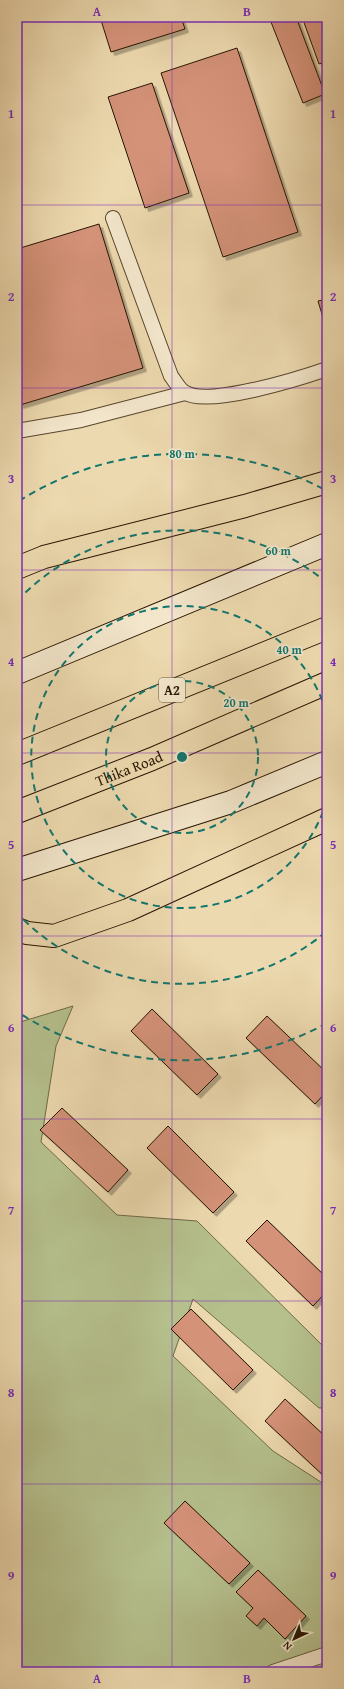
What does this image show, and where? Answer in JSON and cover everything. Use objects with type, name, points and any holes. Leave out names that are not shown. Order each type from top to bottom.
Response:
[{"type":"main road","points":[[17,568],[44,557],[245,506],[327,482]]},
{"type":"main road","points":[[17,673],[327,544]]},
{"type":"main road","name":"A2","points":[[17,754],[327,628]]},
{"type":"main road","name":"Thika Road","points":[[17,812],[152,758],[327,683]]},
{"type":"main road","points":[[17,870],[232,802],[327,762]]},
{"type":"main road","points":[[22,931],[54,936],[128,910],[327,819]]},
{"type":"lane","points":[[113,218],[171,376],[185,393]]},
{"type":"lane","points":[[17,431],[81,420],[185,393],[205,397],[241,393],[327,370]]},
{"type":"lane","points":[[273,1672],[327,1654]]},
{"type":"green space","points":[[73,1006],[56,1046],[41,1142],[117,1215],[197,1221],[327,1350],[327,1408],[319,1408],[193,1299],[173,1356],[273,1451],[327,1486],[327,1672],[17,1672],[17,1023]]},
{"type":"building","points":[[100,17],[181,17],[185,29],[111,52]]},
{"type":"building","points":[[269,17],[296,17],[325,94],[303,103]]},
{"type":"building","points":[[302,17],[323,17],[327,27],[327,61],[319,64]]},
{"type":"building","points":[[237,48],[298,232],[223,257],[161,73]]},
{"type":"building","points":[[152,83],[189,193],[145,208],[108,97]]},
{"type":"building","points":[[99,224],[143,368],[20,405],[17,394],[17,249]]},
{"type":"building","points":[[327,299],[327,331],[318,301]]},
{"type":"building","points":[[152,1009],[218,1074],[197,1095],[131,1031]]},
{"type":"building","points":[[267,1016],[327,1073],[327,1091],[315,1104],[246,1038]]},
{"type":"building","points":[[62,1108],[128,1170],[108,1192],[40,1130]]},
{"type":"building","points":[[168,1126],[234,1192],[213,1213],[147,1148]]},
{"type":"building","points":[[267,1220],[327,1278],[327,1291],[313,1306],[246,1241]]},
{"type":"building","points":[[191,1309],[253,1370],[233,1390],[171,1329]]},
{"type":"building","points":[[285,1399],[327,1438],[327,1479],[265,1421]]},
{"type":"building","points":[[185,1501],[250,1563],[229,1584],[164,1523]]},
{"type":"building","points":[[258,1570],[306,1616],[285,1639],[264,1618],[257,1626],[246,1616],[253,1608],[236,1592]]}]
